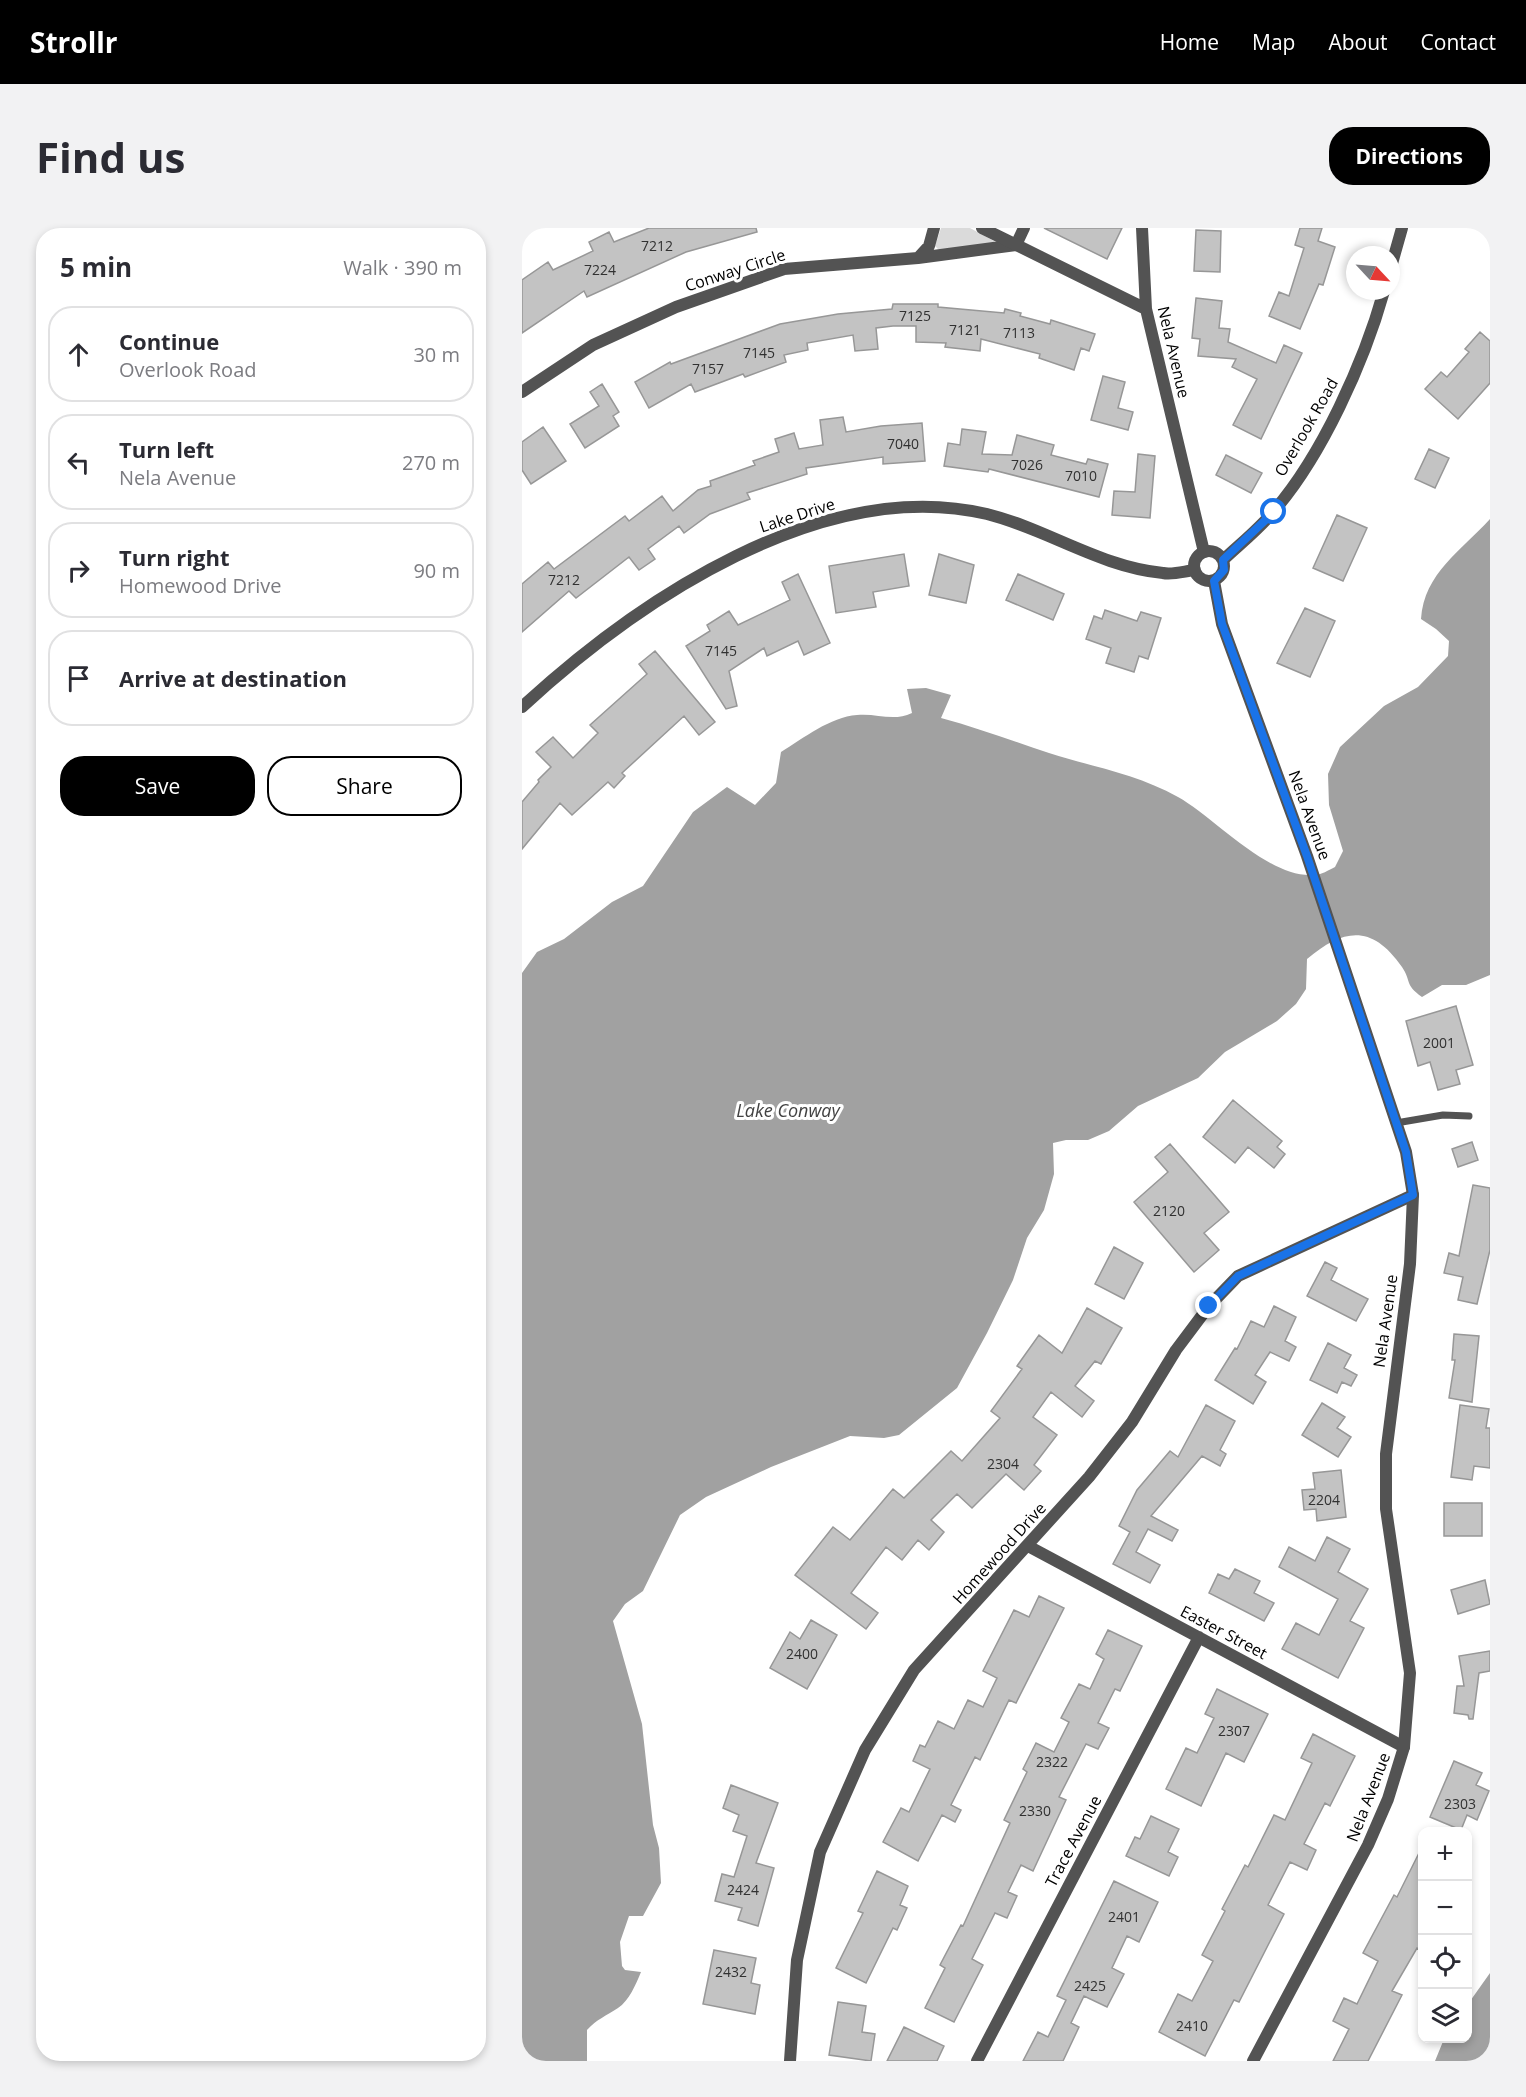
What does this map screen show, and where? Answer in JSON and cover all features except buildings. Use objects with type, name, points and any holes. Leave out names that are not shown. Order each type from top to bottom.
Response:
[{"type":"street","points":[[918,258],[929,246],[934,228]]},
{"type":"street","points":[[982,228],[1146,309]]},
{"type":"street","points":[[1016,245],[1024,228]]},
{"type":"street","name":"Nela Avenue","points":[[1142,228],[1146,309],[1204,552]]},
{"type":"street","points":[[1397,246],[1402,228]]},
{"type":"street","name":"Conway Circle","points":[[522,392],[593,345],[676,307],[784,269],[918,258],[1016,245]]},
{"type":"street","name":"Overlook Road","points":[[1223,560],[1274,512],[1311,457],[1353,378],[1381,300]]},
{"type":"street","name":"Lake Drive","points":[[522,707],[564,669],[637,614],[664,597],[776,536],[835,518],[938,506],[996,517],[1118,563],[1164,574],[1195,570]]},
{"type":"street","points":[[1204,552],[1217,553],[1223,560],[1224,570],[1214,581],[1204,580],[1195,570],[1195,560],[1204,552]]},
{"type":"street","name":"Nela Avenue","points":[[1214,581],[1222,624],[1307,856],[1406,1152],[1413,1195],[1410,1264],[1386,1454],[1386,1509],[1410,1673],[1404,1747],[1388,1799],[1368,1845],[1253,2061]]},
{"type":"street","name":"Homewood Drive","points":[[790,2061],[798,1960],[820,1852],[865,1750],[914,1670],[1028,1546],[1118,1440],[1176,1350],[1209,1306],[1238,1276],[1413,1195]]},
{"type":"street","name":"Easter Street","points":[[1028,1546],[1404,1747]]},
{"type":"street","name":"Trace Avenue","points":[[976,2061],[1199,1637]]},
{"type":"lane","points":[[1396,1123],[1443,1115],[1469,1116]]},
{"type":"shaded area","points":[[941,228],[970,228],[996,244],[993,247],[938,249],[935,246]]},
{"type":"water","name":"Lake Conway","points":[[1490,519],[1490,975],[1466,985],[1442,985],[1422,997],[1410,986],[1405,972],[1391,953],[1369,937],[1357,935],[1345,937],[1320,949],[1307,959],[1306,989],[1296,1004],[1277,1021],[1225,1052],[1198,1078],[1138,1106],[1109,1131],[1088,1140],[1066,1140],[1053,1143],[1054,1174],[1044,1210],[1027,1238],[1013,1280],[957,1388],[899,1435],[884,1438],[850,1436],[771,1467],[706,1497],[680,1515],[643,1591],[625,1604],[613,1621],[642,1724],[653,1825],[659,1848],[661,1883],[643,1916],[629,1916],[620,1942],[622,1966],[625,1970],[641,1972],[626,2001],[587,2030],[587,2061],[522,2061],[522,973],[537,952],[564,939],[612,902],[643,886],[693,812],[727,787],[755,805],[776,783],[781,752],[817,729],[847,717],[864,715],[898,717],[912,713],[907,689],[926,688],[951,695],[941,718],[1147,782],[1162,789],[1192,806],[1243,845],[1279,867],[1297,874],[1314,875],[1325,872],[1335,867],[1343,851],[1329,805],[1328,774],[1340,747],[1384,706],[1418,687],[1448,656],[1449,641],[1421,619],[1424,603],[1429,588],[1446,563]]},
{"type":"water","points":[[1490,1973],[1490,2061],[1435,2061],[1442,2043],[1472,2043],[1472,1998]]},
{"type":"route","points":[[1209,1306],[1238,1276],[1413,1195],[1406,1152],[1307,856],[1222,624],[1214,581],[1222,575],[1225,565],[1223,560],[1274,512]]}]
